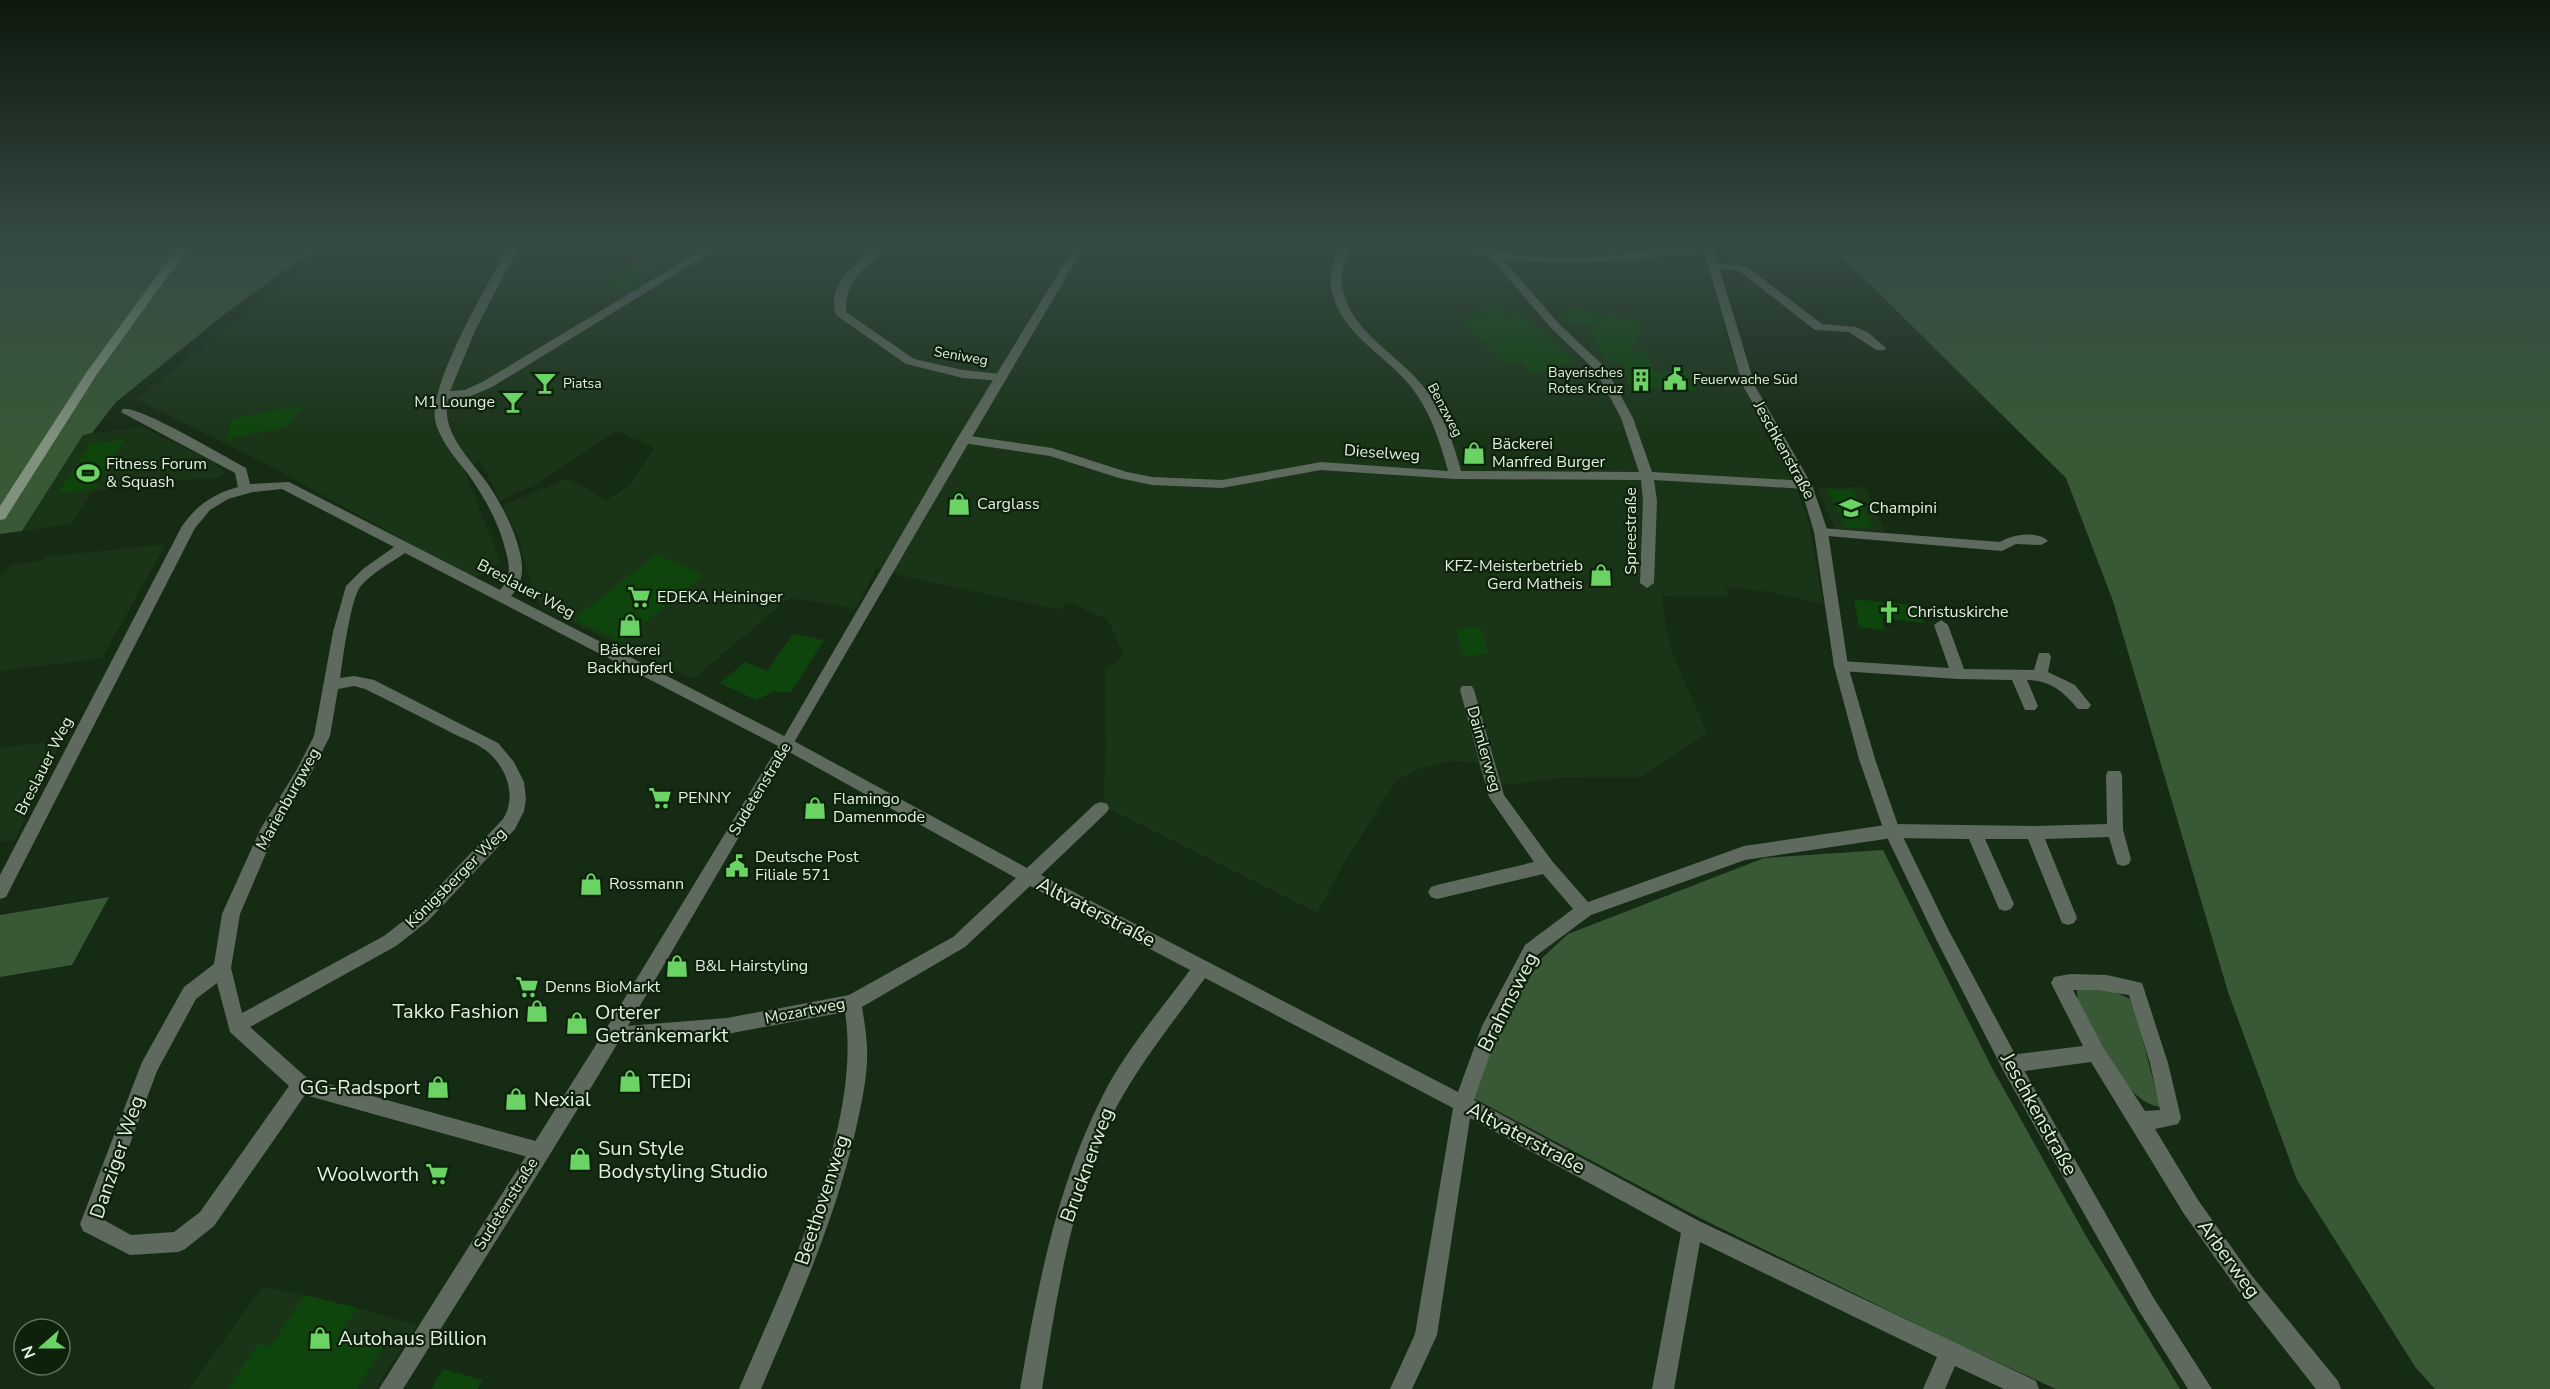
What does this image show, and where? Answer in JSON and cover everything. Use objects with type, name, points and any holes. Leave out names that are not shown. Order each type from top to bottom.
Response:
[{"type":"main road","points":[[0,516],[93,373],[139,309]]},
{"type":"street","points":[[482,309],[457,359],[442,396],[439,414],[446,437],[492,501],[509,532],[517,566],[513,587],[502,597]]},
{"type":"street","points":[[442,396],[468,393],[488,384],[610,309]]},
{"type":"street","name":"Seniweg","points":[[840,309],[840,313],[910,362],[963,374],[1001,378]]},
{"type":"street","name":"Sudetenstraße","points":[[390,1389],[613,1035],[788,744],[963,439],[1042,309]]},
{"type":"street","name":"Benzweg","points":[[1345,309],[1362,335],[1396,363],[1422,393],[1447,443],[1456,475]]},
{"type":"street","name":"Spreestraße","points":[[1541,309],[1556,327],[1601,369],[1628,418],[1647,476],[1650,501],[1647,583]]},
{"type":"street","name":"Jeschkenstraße","points":[[1726,309],[1749,386],[1806,485],[1821,532],[1841,666],[1867,759],[1892,831],[1942,934],[2010,1064],[2146,1304],[2201,1389]]},
{"type":"street","points":[[1796,309],[1820,328],[1845,326],[1858,330],[1880,348]]},
{"type":"street","points":[[127,412],[241,471],[244,489]]},
{"type":"street","name":"Dieselweg","points":[[963,439],[1052,452],[1152,481],[1222,484],[1321,465],[1456,475],[1647,476],[1806,485]]},
{"type":"street","name":"Breslauer Weg","points":[[0,892],[189,526],[206,507],[244,489],[284,485],[788,744]]},
{"type":"street","points":[[1821,532],[2002,547],[2013,540],[2041,541]]},
{"type":"street","name":"Marienburgweg","points":[[236,1026],[222,968],[231,914],[269,828],[302,775],[322,735],[340,632],[353,586],[368,572],[404,547]]},
{"type":"street","points":[[1941,625],[1958,674]]},
{"type":"street","points":[[2040,675],[2043,657]]},
{"type":"street","points":[[1841,666],[1958,674],[2040,675],[2070,688],[2083,705]]},
{"type":"street","points":[[2017,675],[2030,706]]},
{"type":"street","name":"Königsberger Weg","points":[[236,1026],[390,940],[422,916],[509,824],[518,805],[512,772],[493,747],[369,684],[354,681],[332,684]]},
{"type":"street","name":"Daimlerweg","points":[[1467,690],[1497,797],[1546,866],[1585,910]]},
{"type":"street","name":"Altvaterstraße","points":[[788,744],[1029,877],[1463,1104],[1692,1228],[2028,1389]]},
{"type":"street","points":[[2114,775],[2115,830],[2123,859]]},
{"type":"street","name":"Altvaterstraße","points":[[1029,877],[1101,808]]},
{"type":"street","points":[[1892,831],[2034,833],[2115,830]]},
{"type":"street","name":"Brahmsweg","points":[[1401,1389],[1426,1335],[1463,1104],[1491,1026],[1531,950],[1585,910],[1744,853],[1892,831]]},
{"type":"street","points":[[1974,832],[2006,904]]},
{"type":"street","points":[[2034,833],[2068,918]]},
{"type":"street","points":[[1437,892],[1546,866]]},
{"type":"street","name":"Mozartweg","points":[[613,1035],[727,1026],[852,1003],[907,975],[959,942],[1029,877]]},
{"type":"street","name":"Brucknerweg","points":[[1031,1389],[1063,1227],[1091,1146],[1110,1101],[1136,1057],[1203,967]]},
{"type":"street","name":"Danziger Weg","points":[[222,968],[190,993],[149,1068],[90,1224],[130,1245],[178,1242],[207,1219],[301,1085]]},
{"type":"street","name":"Arberweg","points":[[2140,1121],[2171,1118],[2159,1064],[2136,989],[2109,981],[2084,980],[2060,983],[2096,1053],[2198,1216],[2245,1283],[2331,1389]]},
{"type":"street","name":"Beethovenweg","points":[[750,1389],[800,1272],[826,1199],[843,1139],[857,1069],[857,1030],[852,1003]]},
{"type":"street","points":[[236,1026],[301,1085],[539,1151]]},
{"type":"street","points":[[2010,1064],[2096,1053]]},
{"type":"street","points":[[1663,1389],[1692,1228]]},
{"type":"street","points":[[1934,1389],[1950,1353]]},
{"type":"shaded area","points":[[0,309],[232,309],[116,402],[92,433],[83,435],[22,531],[0,534]]},
{"type":"shaded area","points":[[252,309],[1720,309],[1728,344],[1766,434],[1793,478],[1809,523],[1823,604],[1764,591],[1733,588],[1726,588],[1728,597],[1662,596],[1666,628],[1673,655],[1707,733],[1640,777],[1561,778],[1486,787],[1478,763],[1449,761],[1416,770],[1396,781],[1346,860],[1317,913],[1103,806],[1106,747],[1105,669],[1124,656],[1108,620],[1067,602],[1059,610],[894,574],[877,567],[856,608],[789,598],[693,679],[541,608],[528,574],[518,535],[502,506],[568,478],[606,500],[631,484],[654,448],[617,431],[535,485],[500,501],[480,460],[464,470],[501,563],[474,579],[276,469],[136,399]]},
{"type":"shaded area","points":[[1895,309],[2550,309],[2550,1389],[2435,1389],[2416,1368],[2297,1180],[2228,992],[2113,601],[2066,478]]},
{"type":"shaded area","points":[[142,427],[212,461],[225,472],[217,479],[193,479],[92,492],[71,524],[22,531],[83,435]]},
{"type":"shaded area","name":"Champini","points":[[1865,487],[1886,532],[1835,529],[1817,488]]},
{"type":"shaded area","points":[[166,544],[102,658],[0,671],[0,577],[11,565],[41,561],[44,557]]},
{"type":"shaded area","points":[[62,740],[15,840],[0,842],[0,748]]},
{"type":"shaded area","points":[[1883,850],[1992,1068],[2086,1236],[2180,1389],[2056,1389],[1951,1341],[1698,1217],[1473,1098],[1497,1030],[1542,958],[1568,934],[1764,858]]},
{"type":"shaded area","points":[[109,897],[72,965],[0,977],[0,915]]},
{"type":"shaded area","points":[[2109,989],[2130,999],[2134,1006],[2160,1107],[2146,1102],[2122,1080],[2078,1005],[2077,990]]},
{"type":"shaded area","points":[[263,1286],[417,1325],[375,1389],[189,1389]]},
{"type":"building","points":[[1483,309],[1505,309],[1513,316],[1523,314],[1575,362],[1533,374],[1520,361],[1506,365],[1460,319],[1486,312]]},
{"type":"building","points":[[1567,309],[1577,309],[1643,322],[1632,351],[1645,351],[1654,371],[1692,370],[1699,386],[1695,386],[1697,391],[1630,388],[1621,364],[1612,365],[1610,360],[1603,360],[1595,338],[1588,337],[1593,327],[1562,320]]},
{"type":"building","points":[[303,405],[287,427],[227,439],[231,419]]},
{"type":"building","name":"Fitness Forum & Squash","points":[[124,440],[94,489],[58,493],[90,444]]},
{"type":"building","points":[[1827,490],[1853,490],[1873,527],[1846,528]]},
{"type":"building","name":"EDEKA Heininger","points":[[657,554],[703,575],[621,642],[573,619]]},
{"type":"building","name":"Christuskirche","points":[[1854,599],[1920,606],[1924,623],[1882,618],[1884,630],[1859,627]]},
{"type":"building","points":[[1481,627],[1488,654],[1464,656],[1456,629]]},
{"type":"building","points":[[793,634],[824,640],[791,692],[773,692],[756,700],[720,683],[745,662],[767,671]]},
{"type":"building","name":"Autohaus Billion","points":[[305,1295],[357,1308],[341,1332],[385,1343],[357,1389],[228,1389],[258,1344],[270,1347]]},
{"type":"building","points":[[443,1369],[483,1380],[477,1389],[431,1389]]},
{"type":"place","name":"Feuerwache Süd","points":[[1675,379]]},
{"type":"place","name":"Bayerisches Rotes Kreuz","points":[[1641,380]]},
{"type":"place","name":"Piatsa","points":[[545,383]]},
{"type":"place","name":"M1 Lounge","points":[[513,402]]},
{"type":"place","name":"Bäckerei Manfred Burger","points":[[1474,453]]},
{"type":"place","name":"Fitness Forum & Squash","points":[[88,473]]},
{"type":"place","name":"Carglass","points":[[959,504]]},
{"type":"place","name":"Champini","points":[[1851,508]]},
{"type":"place","name":"KFZ-Meisterbetrieb Gerd Matheis","points":[[1601,575]]},
{"type":"place","name":"EDEKA Heininger","points":[[639,597]]},
{"type":"place","name":"Christuskirche","points":[[1889,612]]},
{"type":"place","name":"Bäckerei Backhupferl","points":[[630,625]]},
{"type":"place","name":"PENNY","points":[[660,798]]},
{"type":"place","name":"Flamingo Damenmode","points":[[815,808]]},
{"type":"place","name":"Deutsche Post Filiale 571","points":[[737,866]]},
{"type":"place","name":"Rossmann","points":[[591,884]]},
{"type":"place","name":"B&L Hairstyling","points":[[677,966]]},
{"type":"place","name":"Denns BioMarkt","points":[[527,987]]},
{"type":"place","name":"Takko Fashion","points":[[537,1011]]},
{"type":"place","name":"Orterer Getränkemarkt","points":[[577,1023]]},
{"type":"place","name":"TEDi","points":[[630,1081]]},
{"type":"place","name":"GG-Radsport","points":[[438,1087]]},
{"type":"place","name":"Nexial","points":[[516,1099]]},
{"type":"place","name":"Sun Style Bodystyling Studio","points":[[580,1159]]},
{"type":"place","name":"Woolworth","points":[[437,1174]]},
{"type":"place","name":"Autohaus Billion","points":[[320,1338]]}]
